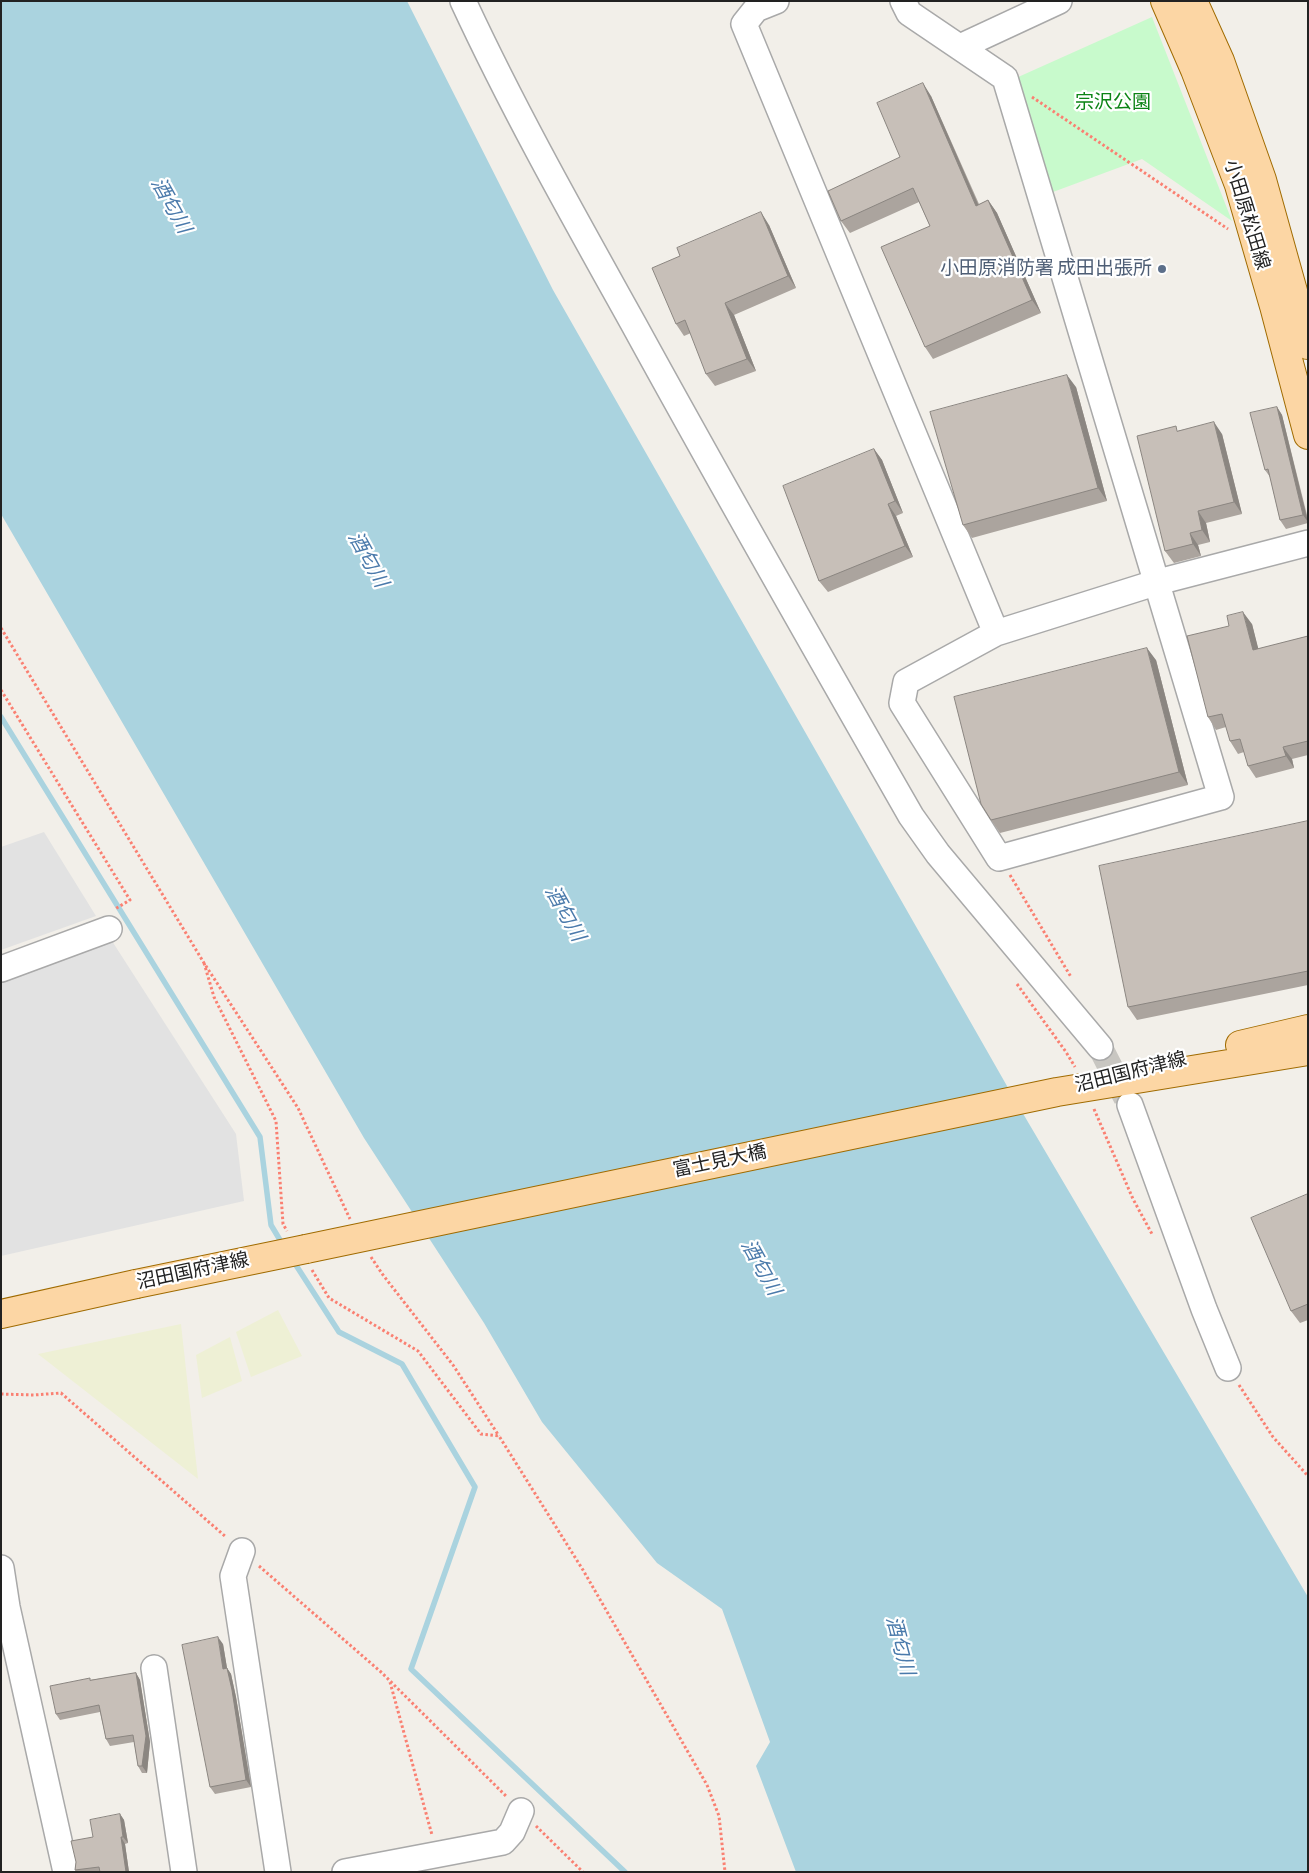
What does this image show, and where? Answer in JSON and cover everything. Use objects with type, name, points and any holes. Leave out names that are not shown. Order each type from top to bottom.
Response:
[{"type":"main road","name":"小田原松田線","points":[[1165,1],[1195,70],[1239,185],[1274,306],[1308,435]]},
{"type":"main road","name":"小田原松田線","points":[[1193,1],[1220,61],[1262,180],[1308,345]]},
{"type":"main road","name":"沼田国府津線","points":[[1056,1092],[1308,1029]]},
{"type":"main road","name":"沼田国府津線","points":[[1056,1092],[1308,1051]]},
{"type":"main road","name":"富士見大橋","points":[[372,1235],[1056,1092]]},
{"type":"main road","name":"沼田国府津線","points":[[1,1314],[301,1248],[372,1235]]},
{"type":"street","points":[[463,1],[488,56],[605,273],[753,541],[910,816],[938,854],[1100,1047]]},
{"type":"street","points":[[776,1],[756,10],[744,24],[996,633]]},
{"type":"street","points":[[903,1],[910,13],[1005,78],[1158,582],[1221,797],[999,858],[902,703],[906,682],[996,633],[1158,582],[1308,542]]},
{"type":"street","points":[[960,47],[1059,1]]},
{"type":"street","points":[[1,970],[109,928]]},
{"type":"street","points":[[1130,1105],[1204,1309],[1228,1368]]},
{"type":"street","points":[[242,1551],[233,1576],[278,1872]]},
{"type":"street","points":[[1,1568],[4,1608],[66,1872]]},
{"type":"street","points":[[154,1668],[184,1872]]},
{"type":"street","points":[[345,1872],[440,1863],[503,1842],[512,1832],[521,1811]]},
{"type":"path","points":[[1005,78],[1256,248]]},
{"type":"path","points":[[1,628],[204,963],[298,1108],[372,1235],[383,1275],[453,1365],[583,1570],[707,1786],[719,1816],[726,1872]]},
{"type":"path","points":[[1,690],[130,900],[126,902]]},
{"type":"path","points":[[999,858],[1075,983]]},
{"type":"path","points":[[204,963],[214,997],[276,1121],[282,1224],[301,1248],[329,1298],[418,1351],[480,1434],[499,1436]]},
{"type":"path","points":[[1086,1087],[1133,1199],[1156,1241]]},
{"type":"path","points":[[1228,1368],[1273,1437],[1308,1476]]},
{"type":"path","points":[[1,1394],[34,1395],[61,1393],[390,1681],[583,1872]]},
{"type":"path","points":[[390,1681],[440,1863]]},
{"type":"green space","name":"宗沢公園","points":[[1152,17],[1232,221],[1142,159],[1053,192],[1016,78]]},
{"type":"green space","points":[[278,1310],[302,1356],[251,1377],[236,1332]]},
{"type":"green space","points":[[181,1324],[198,1479],[38,1354]]},
{"type":"green space","points":[[230,1337],[242,1381],[202,1398],[196,1355]]},
{"type":"shaded area","points":[[44,832],[96,916],[1,950],[1,847]]},
{"type":"shaded area","points":[[112,941],[236,1134],[244,1201],[1,1256],[1,983]]},
{"type":"water","name":"酒匂川","points":[[1,1],[407,1],[553,290],[1015,1100],[1308,1597],[1308,1872],[796,1872],[756,1766],[770,1742],[722,1609],[657,1563],[542,1422],[484,1323],[364,1138],[1,514]]},
{"type":"building","points":[[923,83],[976,206],[988,200],[1032,300],[925,347],[881,247],[930,226],[913,188],[841,221],[828,191],[900,157],[877,103]]},
{"type":"building","points":[[761,212],[788,276],[725,303],[747,359],[706,374],[685,320],[676,324],[652,268],[680,256],[677,248]]},
{"type":"building","points":[[1067,375],[1098,488],[963,525],[930,412]]},
{"type":"building","points":[[1277,407],[1303,515],[1280,520],[1268,469],[1265,470],[1250,413]]},
{"type":"building","points":[[1214,422],[1234,502],[1198,511],[1202,530],[1190,533],[1193,544],[1165,551],[1137,436],[1176,426],[1177,431]]},
{"type":"building","points":[[874,449],[895,501],[888,504],[905,546],[819,581],[783,486]]},
{"type":"building","points":[[1243,612],[1253,650],[1308,636],[1308,741],[1283,747],[1286,756],[1248,766],[1240,739],[1230,741],[1222,714],[1208,717],[1187,636],[1229,626],[1227,616]]},
{"type":"building","points":[[1147,648],[1179,772],[991,820],[981,804],[954,697]]},
{"type":"building","points":[[1308,821],[1308,971],[1128,1007],[1099,866]]},
{"type":"building","points":[[1308,1194],[1308,1304],[1291,1311],[1251,1218]]},
{"type":"building","points":[[218,1637],[223,1669],[227,1668],[232,1690],[246,1780],[210,1787],[182,1645]]},
{"type":"building","points":[[136,1673],[146,1736],[142,1766],[138,1766],[133,1735],[106,1739],[99,1705],[56,1714],[50,1686],[90,1678],[90,1680]]},
{"type":"building","points":[[120,1814],[126,1872],[100,1872],[99,1867],[75,1870],[76,1862],[71,1841],[93,1837],[90,1820]]},
{"type":"waterway","points":[[1,717],[260,1137],[271,1225],[283,1245]]},
{"type":"waterway","points":[[292,1259],[339,1332],[402,1364],[475,1487],[411,1669],[625,1872]]},
{"type":"tunnel","points":[[1100,1047],[1126,1098]]},
{"type":"place","name":"小田原消防署 成田出張所","points":[[1162,269]]}]
